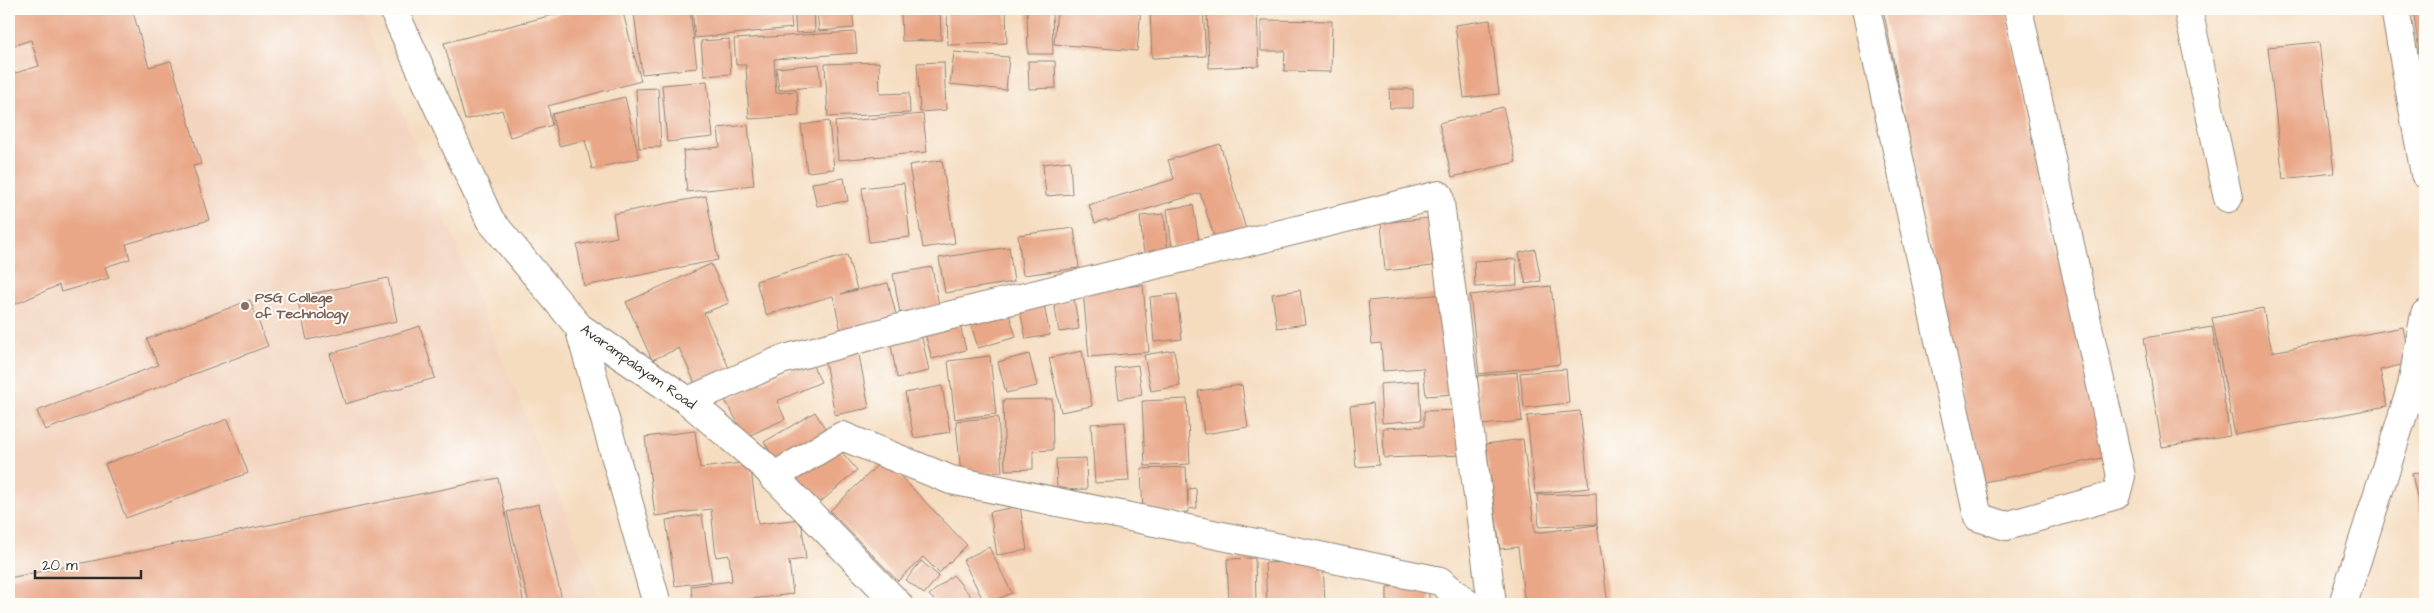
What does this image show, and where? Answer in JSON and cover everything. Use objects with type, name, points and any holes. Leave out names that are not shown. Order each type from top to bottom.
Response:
[{"type":"street","name":"Avarampalayam Road","points":[[392,9],[490,220],[579,327],[688,401],[762,464],[898,604]]},
{"type":"street","points":[[1866,9],[1978,517],[2006,526],[2116,495],[2121,476],[2018,9]]},
{"type":"street","points":[[2188,9],[2228,198]]},
{"type":"street","points":[[2395,9],[2425,174]]},
{"type":"street","points":[[688,401],[781,360],[907,326],[1439,194],[1492,604]]},
{"type":"street","points":[[2343,604],[2412,386],[2425,314]]},
{"type":"street","points":[[579,327],[657,604]]},
{"type":"street","points":[[773,477],[842,436],[951,480],[1440,581],[1468,604]]},
{"type":"shaded area","name":"PSG College of Technology","points":[[9,9],[360,9],[602,604],[9,604]]},
{"type":"building","points":[[9,9],[132,9],[149,67],[171,61],[201,164],[193,166],[209,220],[126,244],[130,259],[105,267],[109,278],[61,292],[59,285],[9,307],[9,75],[39,66],[31,40],[9,47]]},
{"type":"building","points":[[576,9],[622,9],[641,81],[548,106],[552,125],[510,137],[502,110],[465,120],[444,43]]},
{"type":"building","points":[[624,9],[647,9],[647,10],[625,14]]},
{"type":"building","points":[[690,9],[697,68],[642,74],[634,13]]},
{"type":"building","points":[[692,9],[790,9],[792,28],[695,38]]},
{"type":"building","points":[[794,9],[814,9],[815,32],[796,33]]},
{"type":"building","points":[[817,9],[852,9],[854,28],[819,31]]},
{"type":"building","points":[[901,9],[940,9],[941,40],[902,41]]},
{"type":"building","points":[[947,9],[1006,9],[1007,43],[948,45]]},
{"type":"building","points":[[1027,9],[1052,9],[1053,54],[1028,54]]},
{"type":"building","points":[[1057,9],[1141,9],[1137,51],[1054,44]]},
{"type":"building","points":[[1150,9],[1203,9],[1206,56],[1152,58]]},
{"type":"building","points":[[1257,9],[1259,66],[1209,68],[1207,11]]},
{"type":"building","points":[[1883,9],[2006,9],[2060,267],[2069,266],[2107,457],[1979,483]]},
{"type":"building","points":[[2413,9],[2425,9],[2425,86],[2424,86]]},
{"type":"building","points":[[1261,20],[1332,21],[1331,72],[1284,71],[1285,51],[1261,51]]},
{"type":"building","points":[[1490,20],[1499,94],[1464,98],[1455,25]]},
{"type":"building","points":[[855,32],[857,53],[774,59],[776,93],[797,91],[799,116],[749,119],[746,65],[736,65],[734,39]]},
{"type":"building","points":[[729,39],[731,74],[704,76],[701,41]]},
{"type":"building","points":[[2319,42],[2334,173],[2283,179],[2268,47]]},
{"type":"building","points":[[954,52],[1009,57],[1006,90],[950,84]]},
{"type":"building","points":[[1028,61],[1055,61],[1056,88],[1029,89]]},
{"type":"building","points":[[879,62],[880,94],[909,93],[910,113],[828,117],[825,64]]},
{"type":"building","points":[[944,62],[946,110],[920,112],[917,63]]},
{"type":"building","points":[[819,64],[821,86],[779,90],[776,68]]},
{"type":"building","points":[[707,81],[713,137],[667,142],[662,85]]},
{"type":"building","points":[[658,88],[661,147],[639,148],[636,89]]},
{"type":"building","points":[[1389,89],[1413,89],[1413,108],[1390,108]]},
{"type":"building","points":[[625,97],[639,158],[592,169],[585,140],[559,146],[552,114]]},
{"type":"building","points":[[1503,107],[1516,162],[1452,177],[1439,123]]},
{"type":"building","points":[[923,114],[927,152],[838,160],[835,122]]},
{"type":"building","points":[[829,121],[834,169],[807,172],[801,125]]},
{"type":"building","points":[[748,125],[754,185],[687,192],[683,151],[720,147],[718,128]]},
{"type":"building","points":[[1220,144],[1246,229],[1215,239],[1200,193],[1108,221],[1107,219],[1095,223],[1089,205],[1174,179],[1168,160]]},
{"type":"building","points":[[942,160],[955,243],[923,248],[909,165]]},
{"type":"building","points":[[1070,161],[1072,194],[1046,196],[1043,164]]},
{"type":"building","points":[[844,178],[848,201],[817,206],[812,183]]},
{"type":"building","points":[[904,183],[910,237],[869,242],[862,188]]},
{"type":"building","points":[[706,196],[718,260],[584,286],[577,245],[617,237],[613,214]]},
{"type":"building","points":[[1193,205],[1199,241],[1172,246],[1167,209]]},
{"type":"building","points":[[1164,214],[1168,253],[1144,255],[1140,216]]},
{"type":"building","points":[[1429,218],[1433,266],[1385,271],[1381,223]]},
{"type":"building","points":[[1074,228],[1079,268],[1023,275],[1018,235]]},
{"type":"building","points":[[1009,247],[1014,282],[945,293],[939,258]]},
{"type":"building","points":[[1535,249],[1541,281],[1526,284],[1519,253]]},
{"type":"building","points":[[847,255],[857,289],[841,294],[888,283],[898,322],[842,335],[833,296],[766,315],[756,281]]},
{"type":"building","points":[[1516,259],[1517,285],[1475,287],[1474,261]]},
{"type":"building","points":[[711,264],[729,303],[704,313],[729,368],[695,383],[679,348],[652,360],[626,302]]},
{"type":"building","points":[[932,267],[939,306],[900,313],[893,274]]},
{"type":"building","points":[[388,278],[397,321],[307,340],[297,297]]},
{"type":"building","points":[[1143,285],[1149,352],[1089,357],[1083,291]]},
{"type":"building","points":[[1551,286],[1560,364],[1479,374],[1470,295]]},
{"type":"building","points":[[1300,290],[1305,324],[1277,328],[1272,294]]},
{"type":"building","points":[[1177,294],[1182,339],[1154,342],[1150,297]]},
{"type":"building","points":[[1446,294],[1454,394],[1426,396],[1423,368],[1383,371],[1381,343],[1372,344],[1368,301]]},
{"type":"building","points":[[1074,299],[1079,329],[1059,332],[1054,302]]},
{"type":"building","points":[[250,300],[268,346],[45,430],[37,411],[158,365],[147,339]]},
{"type":"building","points":[[1044,305],[1050,335],[1026,339],[1020,310]]},
{"type":"building","points":[[2263,308],[2272,352],[2403,327],[2410,363],[2380,370],[2387,406],[2235,435],[2212,318]]},
{"type":"building","points":[[1008,310],[1016,337],[978,348],[970,321]]},
{"type":"building","points":[[960,325],[966,350],[932,359],[925,334]]},
{"type":"building","points":[[420,326],[435,378],[345,404],[330,354]]},
{"type":"building","points":[[2212,327],[2230,436],[2162,447],[2144,338]]},
{"type":"building","points":[[921,334],[929,371],[897,378],[890,340]]},
{"type":"building","points":[[858,350],[869,408],[835,415],[824,356]]},
{"type":"building","points":[[1174,350],[1180,386],[1151,391],[1144,355]]},
{"type":"building","points":[[1082,351],[1092,406],[1061,412],[1049,358]]},
{"type":"building","points":[[1029,354],[1037,386],[1006,393],[998,362]]},
{"type":"building","points":[[990,356],[996,414],[955,419],[948,361]]},
{"type":"building","points":[[810,360],[821,382],[777,401],[785,419],[746,437],[725,400]]},
{"type":"building","points":[[1138,365],[1142,395],[1119,399],[1115,368]]},
{"type":"building","points":[[1566,369],[1569,403],[1524,408],[1520,373]]},
{"type":"building","points":[[1517,372],[1522,421],[1482,425],[1477,376]]},
{"type":"building","points":[[1419,381],[1421,420],[1382,423],[1380,384]]},
{"type":"building","points":[[1242,385],[1248,427],[1204,434],[1198,391]]},
{"type":"building","points":[[942,386],[950,432],[914,438],[905,393]]},
{"type":"building","points":[[1052,399],[1053,450],[1033,451],[1033,469],[1005,470],[1003,400]]},
{"type":"building","points":[[1187,399],[1190,464],[1145,466],[1142,401]]},
{"type":"building","points":[[1373,403],[1379,465],[1356,467],[1350,406]]},
{"type":"building","points":[[1463,410],[1465,455],[1384,458],[1383,428],[1424,426],[1424,411]]},
{"type":"building","points":[[1580,411],[1589,488],[1535,494],[1527,416]]},
{"type":"building","points":[[815,412],[828,433],[777,463],[764,442]]},
{"type":"building","points":[[998,417],[1002,472],[961,475],[956,421]]},
{"type":"building","points":[[228,419],[248,473],[126,518],[105,464]]},
{"type":"building","points":[[1125,422],[1129,481],[1095,483],[1091,424]]},
{"type":"building","points":[[695,431],[700,468],[750,462],[758,524],[801,519],[806,559],[789,561],[793,594],[710,604],[693,604],[691,586],[732,581],[729,555],[716,557],[711,509],[655,516],[645,437]]},
{"type":"building","points":[[1523,439],[1535,533],[1597,525],[1608,604],[1525,604],[1518,547],[1500,549],[1486,444]]},
{"type":"building","points":[[834,443],[857,470],[816,506],[792,479]]},
{"type":"building","points":[[1086,458],[1087,489],[1057,490],[1056,459]]},
{"type":"building","points":[[884,459],[967,545],[939,573],[923,557],[898,581],[830,511]]},
{"type":"building","points":[[1186,467],[1188,507],[1188,489],[1196,488],[1197,508],[1188,509],[1188,512],[1143,515],[1141,469]]},
{"type":"building","points":[[2425,472],[2425,521],[2422,521],[2412,474]]},
{"type":"building","points":[[498,478],[524,604],[9,604],[9,578]]},
{"type":"building","points":[[1596,493],[1597,524],[1539,527],[1537,495]]},
{"type":"building","points":[[539,504],[563,604],[529,604],[507,512]]},
{"type":"building","points":[[1020,506],[1027,550],[997,555],[990,512]]},
{"type":"building","points":[[702,515],[712,581],[675,586],[666,520]]},
{"type":"building","points":[[989,547],[1012,593],[985,604],[963,560]]},
{"type":"building","points":[[1255,558],[1256,604],[1229,604],[1227,559]]},
{"type":"building","points":[[921,561],[939,576],[924,594],[906,580]]},
{"type":"building","points":[[1323,561],[1325,604],[1267,604],[1265,563]]},
{"type":"building","points":[[953,575],[975,601],[971,604],[938,604],[929,595]]},
{"type":"building","points":[[1429,585],[1429,604],[1387,604],[1387,587]]},
{"type":"place","name":"PSG College of Technology","points":[[245,306]]}]
